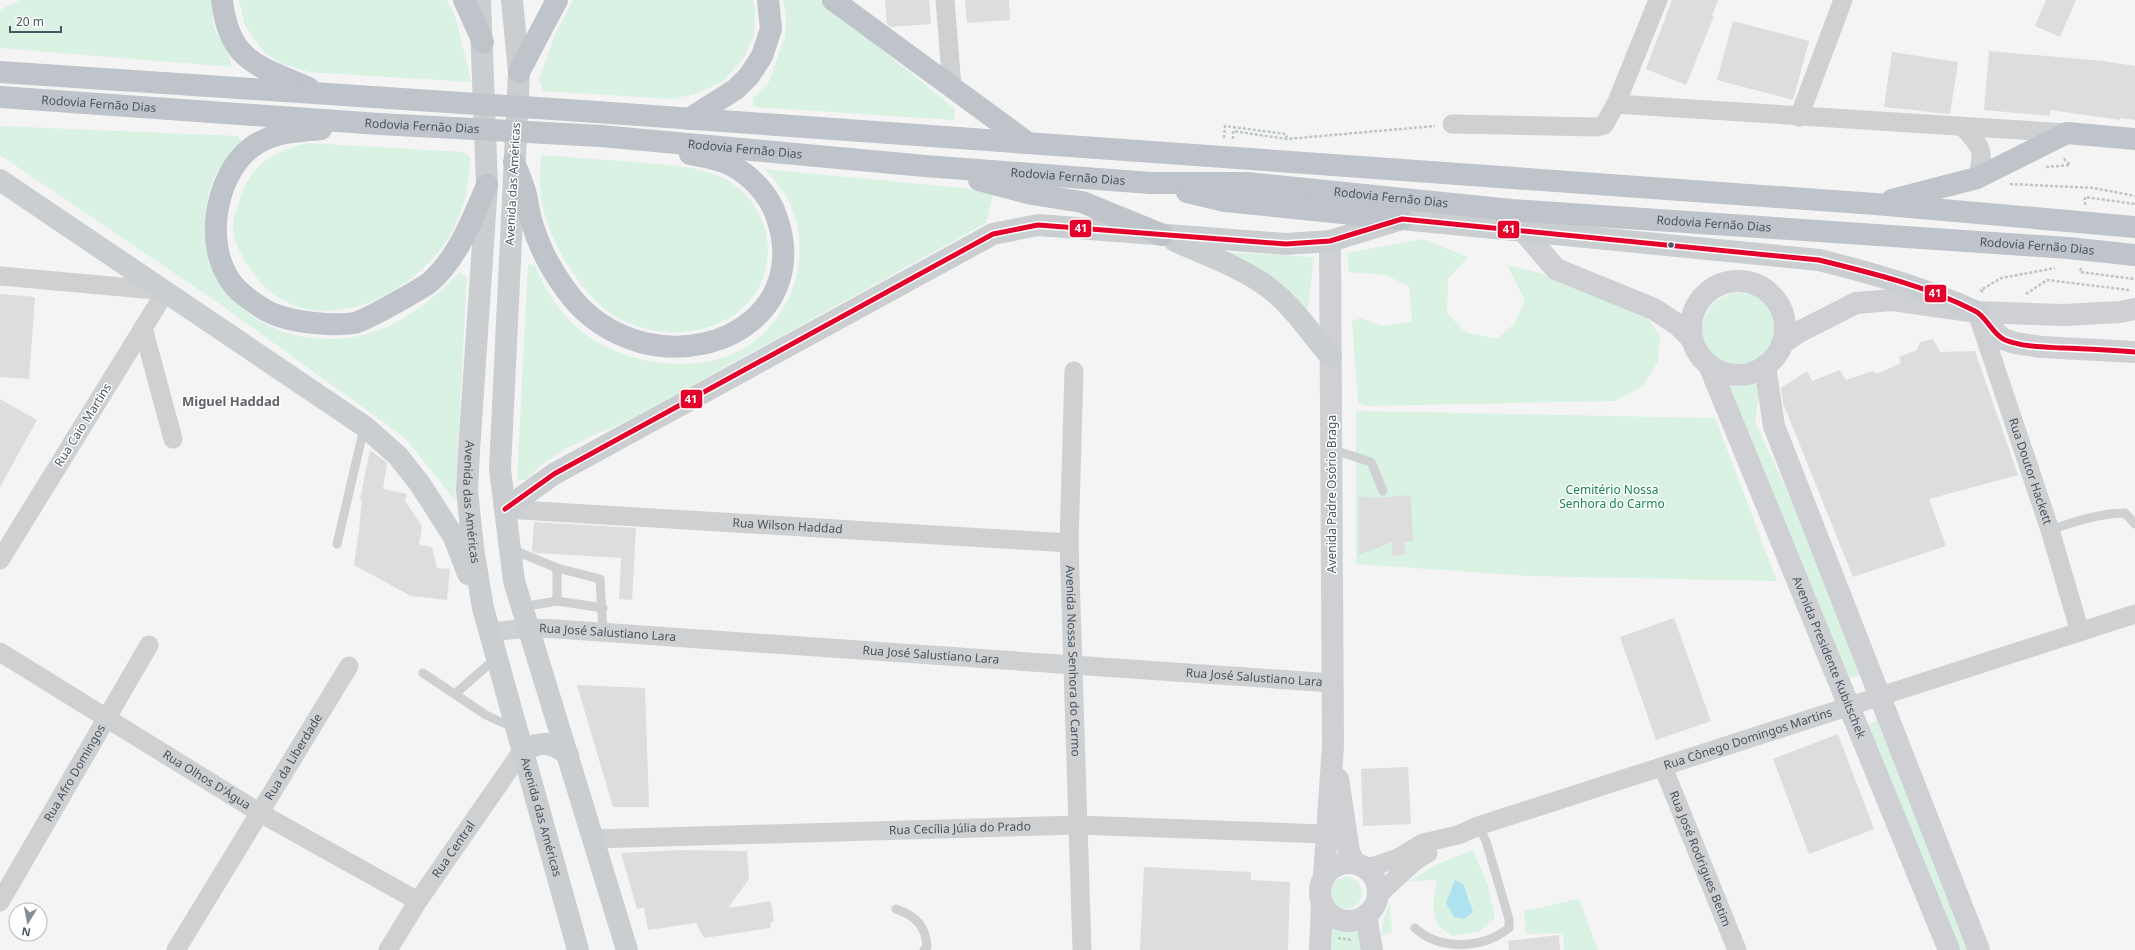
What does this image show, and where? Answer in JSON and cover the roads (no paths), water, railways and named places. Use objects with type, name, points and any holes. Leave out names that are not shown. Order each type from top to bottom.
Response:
[{"type":"highway","points":[[222,0],[224,22],[234,44],[252,62],[324,95]]},
{"type":"highway","points":[[464,0],[483,42]]},
{"type":"highway","points":[[519,72],[557,0]]},
{"type":"highway","points":[[689,119],[736,89],[749,76],[762,56],[771,29],[768,0]]},
{"type":"highway","points":[[833,0],[1028,143]]},
{"type":"highway","name":"Rodovia Fernão Dias","points":[[0,72],[324,95],[597,112],[1874,204],[2135,227]]},
{"type":"highway","name":"Rodovia Fernão Dias","points":[[0,97],[247,113],[379,124],[415,124],[593,135],[925,166],[1151,183],[1247,183],[1511,210],[2068,248],[2135,255]]},
{"type":"highway","points":[[0,112],[247,113]]},
{"type":"highway","points":[[379,124],[277,134],[252,147],[234,165],[219,195],[217,242],[224,270],[238,290],[279,316],[302,321],[355,323],[376,314],[429,283],[451,257],[458,246],[487,184]]},
{"type":"highway","points":[[1874,204],[1977,178],[2067,133],[2135,139]]},
{"type":"highway","points":[[514,162],[525,191],[533,226],[547,260],[566,290],[584,311],[605,328],[637,341],[657,346],[684,347],[711,343],[724,338],[749,324],[764,309],[775,291],[781,271],[784,250],[781,230],[774,210],[763,192],[748,177],[731,165],[708,157],[593,135]]},
{"type":"highway","points":[[925,166],[1032,194],[1082,202],[1163,235]]},
{"type":"highway","points":[[1151,183],[1225,201],[1402,219]]},
{"type":"main road","name":"Avenida das Américas","points":[[480,0],[483,42],[487,184],[467,490],[473,548],[483,608],[578,950]]},
{"type":"main road","name":"Avenida das Américas","points":[[512,0],[519,72],[500,469],[514,581],[627,950]]},
{"type":"main road","points":[[0,180],[364,426],[398,456],[439,512],[454,537],[483,608]]},
{"type":"main road","points":[[505,509],[554,474],[993,234],[1038,225],[1286,244],[1330,241],[1402,219],[1819,260],[1878,274],[1928,290],[1982,303],[2064,315],[2120,312],[2135,309]]},
{"type":"main road","points":[[1524,231],[1556,269],[1654,309],[1678,325],[1691,338],[1698,354],[1709,366],[1722,372],[1737,375],[1752,373],[1765,366],[1776,356],[1782,344],[1785,329],[1782,313],[1775,300],[1769,294],[1763,289],[1749,283],[1733,282],[1718,286],[1705,294],[1696,307],[1691,322],[1691,338]]},
{"type":"main road","points":[[1163,235],[1251,276],[1270,289],[1284,302],[1331,357]]},
{"type":"main road","name":"Avenida Padre Osório Braga","points":[[1324,877],[1333,746],[1330,241]]},
{"type":"main road","points":[[1782,344],[1797,333],[1856,303],[1892,300],[1982,303]]},
{"type":"main road","points":[[1982,303],[1992,329],[2004,339],[2015,343],[2135,352]]},
{"type":"main road","name":"Avenida Presidente Kubitschek","points":[[1709,366],[1949,950]]},
{"type":"main road","points":[[1765,366],[1774,426],[1979,950]]},
{"type":"main road","points":[[522,751],[534,745],[546,744],[557,746],[568,756]]},
{"type":"main road","name":"Avenida Padre Osório Braga","points":[[1333,746],[1349,852],[1359,865]]},
{"type":"main road","points":[[1320,950],[1322,902],[1321,885],[1324,877],[1335,866],[1359,865],[1375,879],[1378,895],[1372,909],[1366,915],[1352,920],[1337,918],[1331,914],[1322,902]]},
{"type":"main road","points":[[1366,915],[1372,950]]},
{"type":"street","points":[[945,0],[952,87]]},
{"type":"street","points":[[1452,124],[1596,127],[1604,125],[1616,104],[1658,0]]},
{"type":"street","points":[[1799,117],[1843,0]]},
{"type":"street","points":[[1616,104],[1799,117],[2067,133]]},
{"type":"street","points":[[1963,127],[1980,147],[1982,160],[1977,178]]},
{"type":"street","points":[[0,276],[166,291]]},
{"type":"street","name":"Rua Caio Martins","points":[[0,560],[166,291]]},
{"type":"street","name":"Rua Doutor Hackett","points":[[1982,303],[2080,632]]},
{"type":"street","points":[[143,328],[173,439]]},
{"type":"street","name":"Avenida Nossa Senhora do Carmo","points":[[1074,371],[1070,543],[1077,825],[1082,950]]},
{"type":"street","name":"Rua Wilson Haddad","points":[[505,509],[1070,543]]},
{"type":"street","name":"Rua Cônego Domingos Martins","points":[[1359,865],[1375,866],[1398,858],[1423,843],[1458,835],[1478,826],[2135,614]]},
{"type":"street","name":"Rua José Salustiano Lara","points":[[490,632],[529,628],[603,632],[1333,683]]},
{"type":"street","name":"Rua Afro Domingos","points":[[0,902],[108,719],[149,645]]},
{"type":"street","name":"Rua Olhos D'Água","points":[[0,652],[260,813],[418,901]]},
{"type":"street","name":"Rua da Liberdade","points":[[176,950],[349,666]]},
{"type":"street","name":"Rua Central","points":[[388,950],[418,901],[522,751]]},
{"type":"street","name":"Rua José Rodrigues Betim","points":[[1663,767],[1737,950]]},
{"type":"street","name":"Rua Cecília Júlia do Prado","points":[[594,840],[1077,825],[1326,834]]},
{"type":"street","points":[[1378,895],[1415,861],[1458,835]]},
{"type":"lane","points":[[337,544],[364,426]]},
{"type":"lane","points":[[1332,449],[1371,462],[1383,492]]},
{"type":"lane","points":[[2050,530],[2075,522],[2116,513],[2125,513],[2135,524]]},
{"type":"lane","points":[[510,549],[558,568],[600,578],[603,608],[603,632]]},
{"type":"lane","points":[[557,601],[558,568]]},
{"type":"lane","points":[[522,607],[557,601],[603,608]]},
{"type":"lane","points":[[455,694],[497,657]]},
{"type":"lane","points":[[423,673],[486,715],[516,729]]},
{"type":"lane","points":[[1415,928],[1422,939],[1437,947],[1472,949],[1499,936],[1509,928],[1509,919],[1486,841],[1478,826]]},
{"type":"lane","points":[[896,909],[910,914],[926,932],[927,947],[924,950]]},
{"type":"water","points":[[1455,880],[1463,884],[1473,912],[1464,919],[1454,917],[1446,903]]},
{"type":"district","name":"Miguel Haddad","points":[[231,401]]},
{"type":"park label","name":"Cemitério Nossa Senhora do Carmo","points":[[1612,497]]}]
